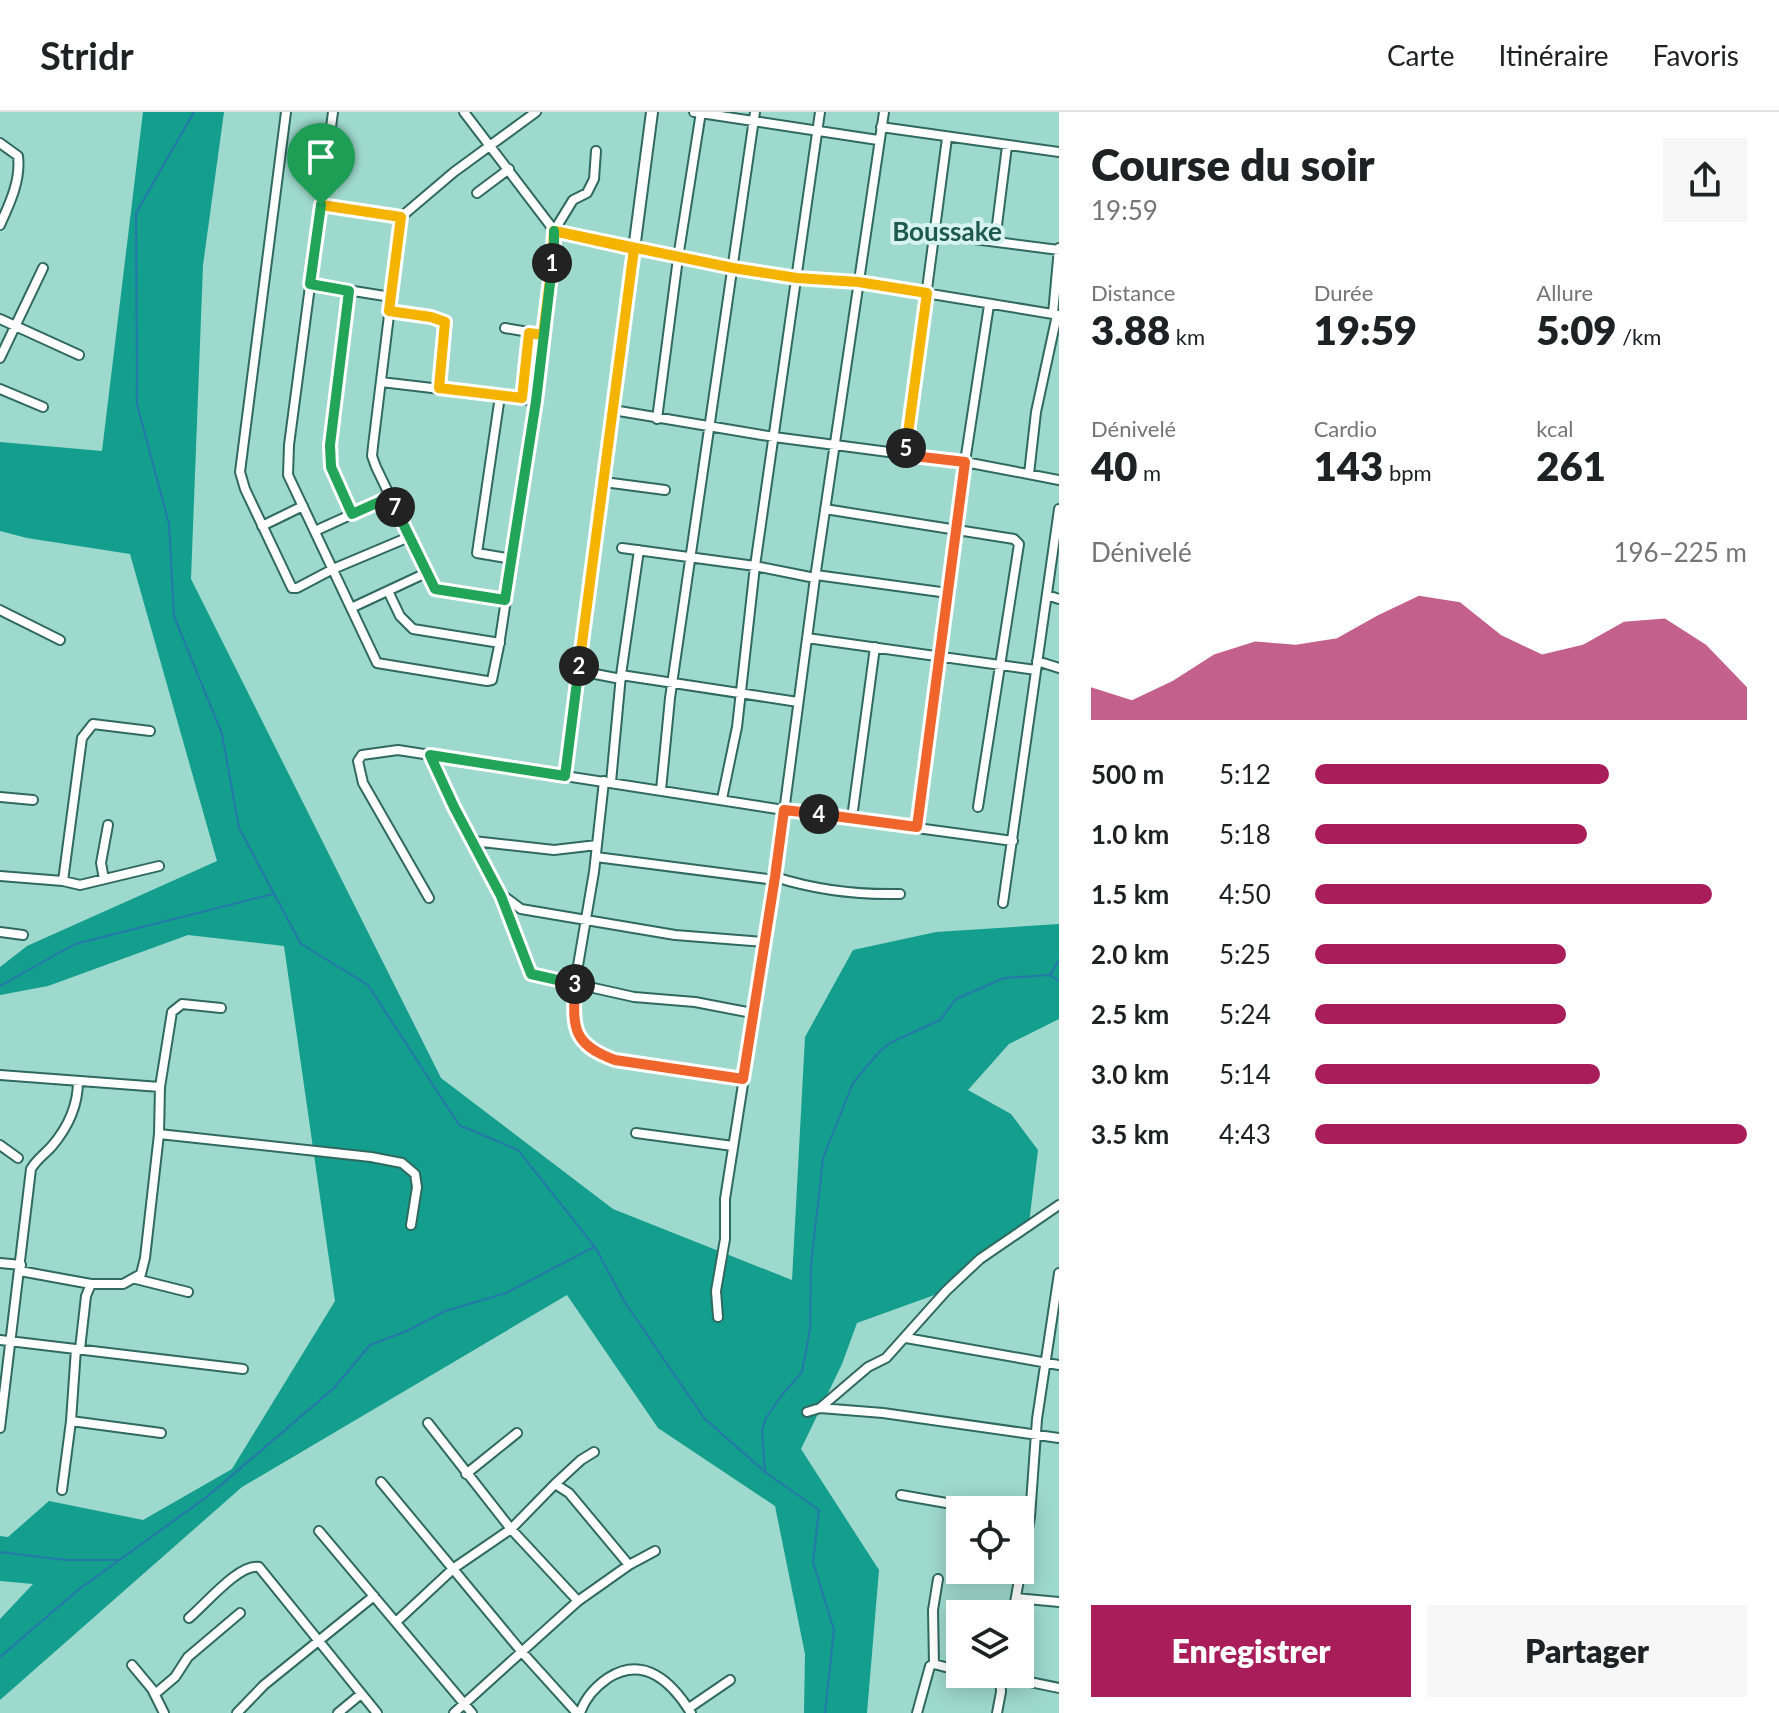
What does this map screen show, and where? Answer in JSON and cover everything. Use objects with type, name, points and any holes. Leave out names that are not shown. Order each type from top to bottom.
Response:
[{"type":"street","points":[[286,112],[240,472],[292,588],[409,537]]},
{"type":"street","points":[[333,112],[287,461],[288,475],[377,663],[385,666],[487,681],[495,675],[536,401],[554,231],[573,200],[587,193],[594,179],[596,151]]},
{"type":"street","points":[[464,112],[554,231],[733,268],[797,278],[858,282],[1056,315]]},
{"type":"street","points":[[505,600],[439,591],[433,586],[372,456],[401,217],[536,112]]},
{"type":"street","points":[[565,776],[652,112]]},
{"type":"street","points":[[694,112],[754,116],[878,140]]},
{"type":"street","points":[[657,419],[701,112]]},
{"type":"street","points":[[722,799],[741,694],[755,566],[820,112]]},
{"type":"street","points":[[718,1317],[716,1291],[725,1239],[725,1199],[775,879],[834,445],[884,112]]},
{"type":"street","points":[[661,790],[672,683],[754,116]]},
{"type":"street","points":[[881,127],[1059,152]]},
{"type":"street","points":[[905,455],[947,138]]},
{"type":"street","points":[[0,143],[18,156],[19,167],[0,225]]},
{"type":"street","points":[[995,241],[1007,146]]},
{"type":"street","points":[[477,193],[509,169]]},
{"type":"street","points":[[321,205],[401,217]]},
{"type":"street","points":[[935,234],[1059,249],[1056,315],[1036,412],[1029,474]]},
{"type":"street","points":[[0,358],[43,268]]},
{"type":"street","points":[[310,284],[391,297]]},
{"type":"street","points":[[349,291],[329,456],[352,514]]},
{"type":"street","points":[[917,827],[989,305]]},
{"type":"street","points":[[389,311],[445,322],[439,388]]},
{"type":"street","points":[[0,319],[79,355]]},
{"type":"street","points":[[505,328],[543,335]]},
{"type":"street","points":[[522,398],[529,333]]},
{"type":"street","points":[[381,382],[536,401]]},
{"type":"street","points":[[0,389],[43,407]]},
{"type":"street","points":[[500,396],[477,553],[512,559]]},
{"type":"street","points":[[613,410],[774,437],[965,462],[1059,480]]},
{"type":"street","points":[[604,482],[665,490]]},
{"type":"street","points":[[315,531],[390,497]]},
{"type":"street","points":[[262,526],[303,506]]},
{"type":"street","points":[[825,509],[1014,539],[1019,544],[978,807]]},
{"type":"street","points":[[1003,903],[1059,509]]},
{"type":"street","points":[[622,548],[948,593]]},
{"type":"street","points":[[639,550],[608,782],[575,983],[578,1034],[583,1044],[615,1060],[743,1079]]},
{"type":"street","points":[[351,608],[426,573]]},
{"type":"street","points":[[388,591],[400,616],[413,629],[500,643]]},
{"type":"street","points":[[1047,595],[1059,599]]},
{"type":"street","points":[[0,610],[60,640]]},
{"type":"street","points":[[807,638],[1001,665],[1059,668]]},
{"type":"street","points":[[852,818],[875,647]]},
{"type":"street","points":[[590,673],[798,702]]},
{"type":"street","points":[[63,881],[82,738],[93,724],[150,731]]},
{"type":"street","points":[[429,898],[363,783],[358,761],[368,753],[398,750],[784,810],[1013,841]]},
{"type":"street","points":[[430,755],[501,896],[531,974],[634,997],[695,1002],[752,1013]]},
{"type":"street","points":[[0,797],[33,800]]},
{"type":"street","points":[[104,879],[101,863],[108,825]]},
{"type":"street","points":[[473,841],[554,850],[597,845]]},
{"type":"street","points":[[596,857],[775,879],[814,889],[900,894]]},
{"type":"street","points":[[0,876],[80,885],[159,866]]},
{"type":"street","points":[[501,896],[530,912],[675,935],[765,942]]},
{"type":"street","points":[[0,932],[23,935]]},
{"type":"street","points":[[136,1279],[144,1265],[159,1134],[160,1087],[172,1012],[182,1004],[221,1008]]},
{"type":"street","points":[[0,1075],[160,1087]]},
{"type":"street","points":[[0,1428],[31,1169],[69,1122],[78,1100],[78,1081]]},
{"type":"street","points":[[636,1133],[733,1146]]},
{"type":"street","points":[[159,1134],[402,1163],[415,1174],[417,1187],[411,1225]]},
{"type":"street","points":[[0,1145],[18,1158]]},
{"type":"street","points":[[820,1408],[868,1367],[886,1358],[946,1291],[980,1259],[1059,1205]]},
{"type":"street","points":[[0,1263],[91,1284],[123,1284],[136,1279],[188,1292]]},
{"type":"street","points":[[1027,1496],[1059,1273]]},
{"type":"street","points":[[62,1490],[78,1349],[86,1296],[91,1284]]},
{"type":"street","points":[[906,1338],[1059,1365]]},
{"type":"street","points":[[0,1340],[243,1369]]},
{"type":"street","points":[[807,1412],[820,1408],[883,1413],[1059,1438]]},
{"type":"street","points":[[71,1421],[161,1433]]},
{"type":"street","points":[[428,1423],[511,1529],[578,1601]]},
{"type":"street","points":[[466,1474],[517,1433]]},
{"type":"street","points":[[396,1622],[454,1568],[511,1529],[555,1484],[594,1452]]},
{"type":"street","points":[[381,1482],[521,1651],[578,1713],[591,1692],[605,1680],[632,1668],[644,1669],[658,1677],[690,1711],[730,1680]]},
{"type":"street","points":[[555,1484],[569,1493],[629,1565]]},
{"type":"street","points":[[901,1495],[946,1503]]},
{"type":"street","points":[[319,1531],[472,1713]]},
{"type":"street","points":[[454,1713],[578,1601],[629,1565],[655,1551]]},
{"type":"street","points":[[189,1618],[239,1572],[255,1565],[259,1567],[377,1713]]},
{"type":"street","points":[[934,1664],[933,1610],[938,1579]]},
{"type":"street","points":[[1018,1584],[1016,1598],[1059,1602]]},
{"type":"street","points":[[237,1713],[264,1685],[374,1596]]},
{"type":"street","points":[[155,1694],[175,1677],[185,1660],[240,1613]]},
{"type":"street","points":[[934,1664],[946,1667]]},
{"type":"street","points":[[917,1713],[926,1674],[934,1664]]},
{"type":"street","points":[[132,1665],[155,1694],[164,1713]]},
{"type":"street","points":[[1034,1683],[1059,1688]]},
{"type":"street","points":[[997,1713],[1001,1688]]},
{"type":"street","points":[[338,1713],[361,1694]]},
{"type":"green space","points":[[143,112],[224,112],[203,265],[191,579],[441,1078],[613,1209],[792,1280],[805,1037],[853,950],[936,932],[1059,924],[1059,1019],[1009,1044],[968,1090],[1011,1114],[1038,1150],[1029,1223],[940,1293],[857,1323],[842,1364],[801,1449],[879,1570],[867,1713],[804,1713],[805,1654],[775,1506],[658,1428],[567,1295],[242,1487],[0,1700],[0,1619],[33,1584],[0,1581],[0,1536],[8,1537],[49,1501],[143,1520],[232,1469],[335,1301],[284,946],[188,935],[48,986],[0,995],[0,967],[27,946],[217,861],[130,554],[0,531],[0,442],[102,451]]},
{"type":"waterway","points":[[194,112],[136,213],[137,404],[169,524],[174,616],[222,734],[239,828],[301,944],[368,985],[459,1125],[518,1150],[595,1247],[624,1301],[704,1418],[765,1472],[819,1510],[813,1562],[834,1630],[825,1713]]},
{"type":"waterway","points":[[0,986],[75,944],[273,894]]},
{"type":"waterway","points":[[1050,975],[1059,960]]},
{"type":"waterway","points":[[765,1472],[762,1430],[766,1418],[802,1372],[810,1329],[811,1265],[823,1158],[853,1083],[890,1043],[940,1020],[956,999],[1004,978],[1050,975],[1059,981]]},
{"type":"waterway","points":[[0,1657],[78,1590],[208,1496],[334,1388],[370,1345],[407,1331],[445,1311],[506,1293],[594,1247]]},
{"type":"waterway","points":[[0,1552],[65,1560],[118,1560]]},
{"type":"district","name":"Boussake","points":[[947,231]]},
{"type":"route","points":[[321,205],[310,284],[349,291],[330,445],[331,467],[352,514],[390,497],[426,573],[439,591],[505,600],[536,401],[554,250],[554,231],[733,268],[927,293],[905,455],[965,462],[917,827],[784,810],[743,1079],[615,1060],[583,1044],[575,1019],[575,983],[531,974],[501,896],[430,755],[565,776],[634,249],[554,231],[543,335],[529,333],[522,398],[439,388],[445,322],[389,311],[401,217],[321,205]]}]
